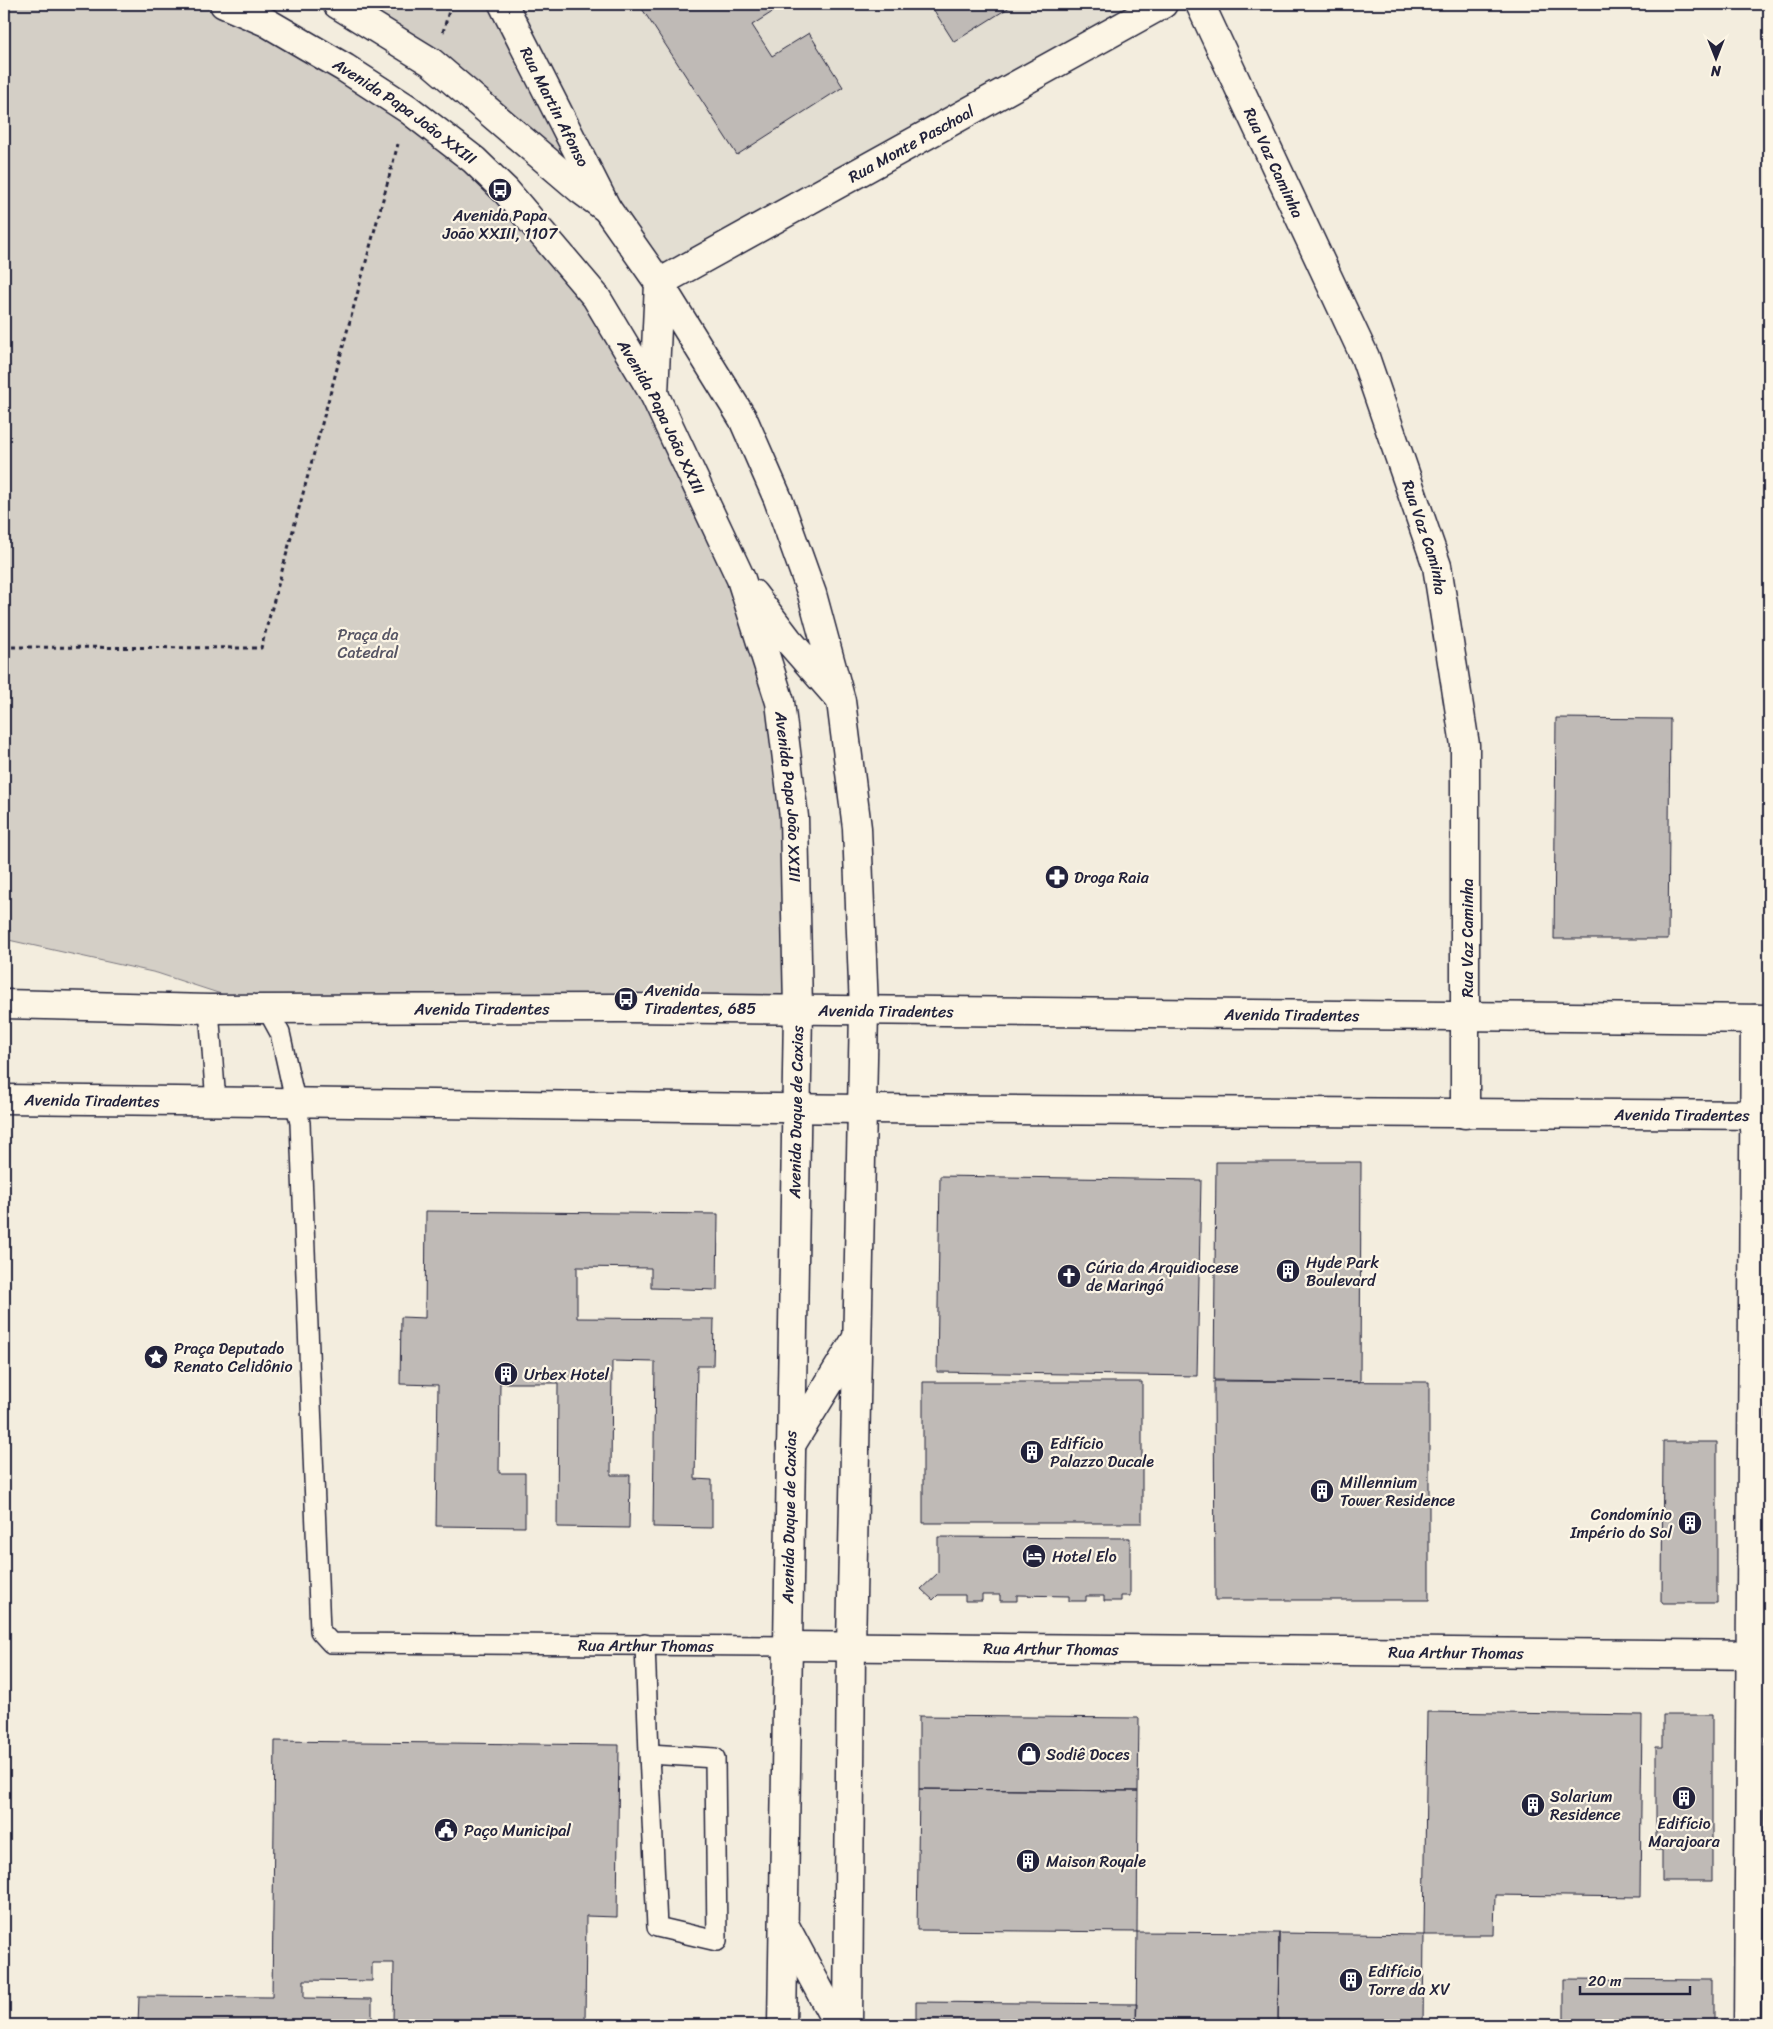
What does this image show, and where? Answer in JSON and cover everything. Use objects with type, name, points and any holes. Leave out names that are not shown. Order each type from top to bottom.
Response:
[{"type":"main road","points":[[337,4],[431,62],[581,190],[607,209],[659,284],[743,419],[778,499],[812,594],[841,701],[857,828],[864,1010],[851,1647],[848,2025]]},
{"type":"main road","name":"Rua Martin Afonso","points":[[503,4],[607,209]]},
{"type":"main road","name":"Rua Monte Paschoal","points":[[659,284],[1163,4]]},
{"type":"main road","name":"Rua Vaz Caminha","points":[[1200,4],[1365,356],[1437,566],[1465,745],[1467,1016],[1465,1114]]},
{"type":"main road","name":"Avenida Papa João XXIII","points":[[238,7],[305,45],[408,109],[474,160],[506,191],[596,298],[654,394],[741,580],[780,702],[794,817],[798,1009]]},
{"type":"main road","points":[[654,394],[659,284]]},
{"type":"main road","points":[[741,580],[788,640],[841,701]]},
{"type":"main road","name":"Avenida Tiradentes","points":[[4,1004],[209,1009],[798,1009],[1762,1019]]},
{"type":"main road","name":"Avenida Duque de Caxias","points":[[782,2025],[798,1009]]},
{"type":"main road","points":[[1748,2025],[1760,1655],[1762,1019]]},
{"type":"main road","name":"Avenida Tiradentes","points":[[4,1100],[796,1109],[1762,1115]]},
{"type":"main road","points":[[790,1447],[856,1340]]},
{"type":"main road","name":"Rua Arthur Thomas","points":[[787,1646],[1760,1655]]},
{"type":"main road","points":[[784,1922],[838,2025]]},
{"type":"lane","points":[[209,1009],[216,1103]]},
{"type":"lane","points":[[267,1009],[280,1033],[297,1102]]},
{"type":"lane","name":"Rua Arthur Thomas","points":[[297,1102],[303,1199],[320,1631],[331,1643],[787,1646]]},
{"type":"lane","points":[[646,1644],[649,1754],[657,1927],[717,1941],[715,1758],[649,1754]]},
{"type":"path","points":[[4,646],[260,648],[408,109]]},
{"type":"shaded area","points":[[503,4],[1163,4],[659,283]]},
{"type":"green space","name":"Praça da Catedral","points":[[4,4],[223,4],[474,160],[654,394],[780,702],[798,1009],[267,1009],[157,973],[4,939]]},
{"type":"green space","points":[[337,4],[503,4],[607,209]]},
{"type":"building","points":[[639,4],[785,4],[752,25],[772,56],[809,33],[843,87],[737,155]]},
{"type":"building","points":[[930,4],[1012,4],[1013,5],[954,42]]},
{"type":"building","points":[[1556,718],[1670,719],[1668,939],[1554,939]]},
{"type":"building","name":"Hyde Park Boulevard","points":[[1216,1162],[1361,1162],[1360,1382],[1214,1380]]},
{"type":"building","name":"Cúria da Arquidiocese de Maringá","points":[[940,1176],[1201,1180],[1197,1376],[937,1372]]},
{"type":"building","name":"Urbex Hotel","points":[[426,1211],[718,1214],[717,1290],[651,1288],[651,1268],[577,1267],[577,1318],[714,1319],[713,1366],[697,1366],[695,1479],[712,1480],[712,1528],[653,1527],[655,1362],[612,1361],[611,1475],[630,1475],[629,1528],[557,1527],[558,1383],[500,1383],[499,1473],[525,1473],[525,1527],[436,1526],[438,1385],[400,1384],[401,1317],[425,1318]]},
{"type":"building","name":"Millennium Tower Residence","points":[[1214,1381],[1429,1382],[1429,1600],[1215,1600]]},
{"type":"building","name":"Edifício Palazzo Ducale","points":[[923,1382],[1142,1382],[1142,1523],[923,1523]]},
{"type":"building","name":"Condomínio Império do Sol","points":[[1663,1442],[1717,1442],[1717,1603],[1662,1603]]},
{"type":"building","name":"Hotel Elo","points":[[938,1537],[1130,1538],[1130,1596],[1121,1596],[1121,1601],[1104,1601],[1104,1596],[1086,1596],[1086,1601],[1069,1601],[1069,1596],[1017,1595],[1017,1601],[1000,1601],[1000,1595],[982,1595],[982,1601],[965,1601],[965,1595],[938,1595],[933,1600],[921,1589],[938,1573]]},
{"type":"building","name":"Solarium Residence","points":[[1427,1712],[1642,1715],[1640,1897],[1495,1895],[1494,1935],[1424,1935]]},
{"type":"building","name":"Edifício Marajoara","points":[[1663,1715],[1712,1715],[1712,1881],[1662,1881],[1662,1850],[1656,1850],[1656,1747],[1663,1747]]},
{"type":"building","name":"Sodiê Doces","points":[[919,1716],[1139,1718],[1138,1791],[919,1789]]},
{"type":"building","name":"Paço Municipal","points":[[275,1741],[619,1745],[617,1917],[586,1916],[585,2025],[467,2025],[467,2023],[393,2022],[394,1963],[372,1963],[372,1981],[304,1980],[304,1998],[372,1999],[372,2025],[138,2025],[139,1996],[272,1997]]},
{"type":"building","name":"Maison Royale","points":[[919,1789],[1138,1791],[1137,1932],[917,1930]]},
{"type":"building","points":[[1137,1932],[1279,1933],[1278,2025],[1136,2025]]},
{"type":"building","name":"Edifício Torre da XV","points":[[1279,1933],[1424,1935],[1423,2025],[1278,2025]]},
{"type":"building","points":[[1564,1979],[1712,1980],[1712,2025],[1564,2025]]},
{"type":"building","points":[[916,2002],[1137,2004],[1136,2025],[916,2025]]},
{"type":"place","name":"Avenida Papa João XXIII, 1107","points":[[500,190]]},
{"type":"place","name":"Droga Raia","points":[[1057,877]]},
{"type":"place","name":"Avenida Tiradentes, 685","points":[[626,999]]},
{"type":"place","name":"Hyde Park Boulevard","points":[[1288,1271]]},
{"type":"place","name":"Cúria da Arquidiocese de Maringá","points":[[1069,1276]]},
{"type":"place","name":"Praça Deputado Renato Celidônio","points":[[156,1357]]},
{"type":"place","name":"Urbex Hotel","points":[[506,1374]]},
{"type":"place","name":"Edifício Palazzo Ducale","points":[[1032,1452]]},
{"type":"place","name":"Millennium Tower Residence","points":[[1322,1491]]},
{"type":"place","name":"Condomínio Império do Sol","points":[[1690,1523]]},
{"type":"place","name":"Hotel Elo","points":[[1034,1556]]},
{"type":"place","name":"Sodiê Doces","points":[[1029,1754]]},
{"type":"place","name":"Edifício Marajoara","points":[[1684,1798]]},
{"type":"place","name":"Solarium Residence","points":[[1533,1805]]},
{"type":"place","name":"Paço Municipal","points":[[446,1830]]},
{"type":"place","name":"Maison Royale","points":[[1028,1861]]},
{"type":"place","name":"Edifício Torre da XV","points":[[1351,1980]]}]
